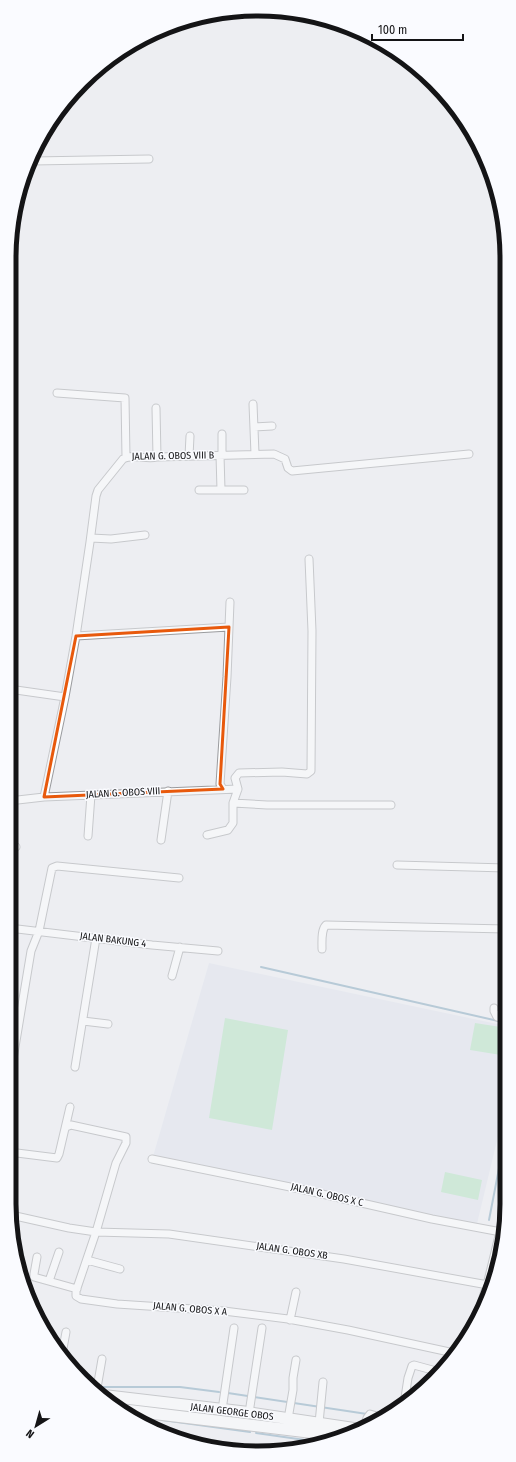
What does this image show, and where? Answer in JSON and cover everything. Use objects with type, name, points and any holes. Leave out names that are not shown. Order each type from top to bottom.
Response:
[{"type":"main road","name":"JALAN GEORGE OBOS","points":[[112,1396],[249,1413],[351,1428]]},
{"type":"main road","name":"JALAN GEORGE OBOS","points":[[133,1411],[331,1435]]},
{"type":"street","points":[[36,161],[149,159]]},
{"type":"street","points":[[57,393],[125,398],[126,457]]},
{"type":"street","points":[[253,404],[254,454]]},
{"type":"street","points":[[156,408],[156,457]]},
{"type":"street","points":[[254,427],[272,426]]},
{"type":"street","points":[[221,490],[222,434]]},
{"type":"street","points":[[189,456],[190,436]]},
{"type":"street","name":"JALAN G. OBOS VIII B","points":[[44,797],[76,636],[96,496],[98,490],[119,463],[126,457],[148,458],[274,454],[285,459],[288,468],[292,471],[469,454]]},
{"type":"street","points":[[199,490],[244,490]]},
{"type":"street","points":[[91,538],[111,539],[145,535]]},
{"type":"street","points":[[207,835],[228,830],[232,823],[233,803],[238,789],[235,778],[240,772],[282,772],[307,774],[311,769],[312,631],[309,559]]},
{"type":"street","points":[[223,789],[220,784],[230,602]]},
{"type":"street","points":[[76,636],[229,627]]},
{"type":"street","points":[[16,690],[65,697]]},
{"type":"street","name":"JALAN G. OBOS VIII","points":[[16,799],[168,791],[238,789]]},
{"type":"street","points":[[161,840],[168,791]]},
{"type":"street","points":[[88,836],[91,795]]},
{"type":"street","points":[[233,803],[275,805],[391,805]]},
{"type":"street","points":[[397,865],[500,868]]},
{"type":"street","points":[[16,1041],[31,951],[39,931],[51,871],[55,866],[179,878]]},
{"type":"street","points":[[322,949],[323,931],[326,925],[500,928]]},
{"type":"street","name":"JALAN BAKUNG 4","points":[[16,929],[152,945],[218,951]]},
{"type":"street","points":[[75,1067],[96,938]]},
{"type":"street","points":[[172,976],[180,947]]},
{"type":"street","points":[[494,1008],[497,1017],[500,1018]]},
{"type":"street","points":[[83,1022],[108,1024]]},
{"type":"street","points":[[16,1153],[57,1158],[70,1107]]},
{"type":"street","points":[[37,1257],[34,1277],[77,1288],[96,1232],[116,1163],[126,1143],[126,1137],[71,1125],[66,1127]]},
{"type":"street","name":"JALAN G. OBOS X C","points":[[152,1159],[300,1189],[432,1219],[498,1231]]},
{"type":"street","points":[[17,1216],[69,1228],[96,1232]]},
{"type":"street","name":"JALAN G. OBOS XB","points":[[96,1232],[169,1234],[344,1259],[486,1285]]},
{"type":"street","points":[[49,1282],[59,1252]]},
{"type":"street","points":[[87,1260],[120,1269]]},
{"type":"street","name":"JALAN G. OBOS X A","points":[[77,1288],[76,1294],[78,1298],[224,1311],[290,1320],[348,1330],[449,1352]]},
{"type":"street","points":[[290,1320],[296,1292]]},
{"type":"street","points":[[222,1410],[234,1328]]},
{"type":"street","points":[[249,1413],[262,1328]]},
{"type":"street","points":[[63,1347],[66,1332]]},
{"type":"street","points":[[97,1385],[102,1359]]},
{"type":"street","points":[[288,1419],[296,1360]]},
{"type":"street","points":[[405,1396],[408,1378],[412,1366],[414,1365],[434,1370]]},
{"type":"street","points":[[319,1423],[323,1382]]},
{"type":"street","points":[[366,1420],[370,1414],[376,1416]]},
{"type":"highlighted area","points":[[229,627],[220,784],[223,789],[44,797],[76,636]]},
{"type":"shaded area","points":[[209,963],[500,1025],[500,1128],[476,1228],[152,1160]]},
{"type":"green space","points":[[225,1018],[288,1030],[272,1130],[209,1118]]},
{"type":"green space","points":[[475,1023],[500,1027],[500,1055],[470,1050]]},
{"type":"green space","points":[[445,1172],[482,1180],[478,1200],[441,1192]]},
{"type":"waterway","points":[[261,967],[500,1021]]},
{"type":"waterway","points":[[489,1220],[500,1163]]},
{"type":"waterway","points":[[99,1387],[180,1387],[219,1392]]},
{"type":"waterway","points":[[228,1393],[367,1414]]},
{"type":"waterway","points":[[162,1420],[250,1432]]},
{"type":"waterway","points":[[256,1433],[308,1440]]}]
